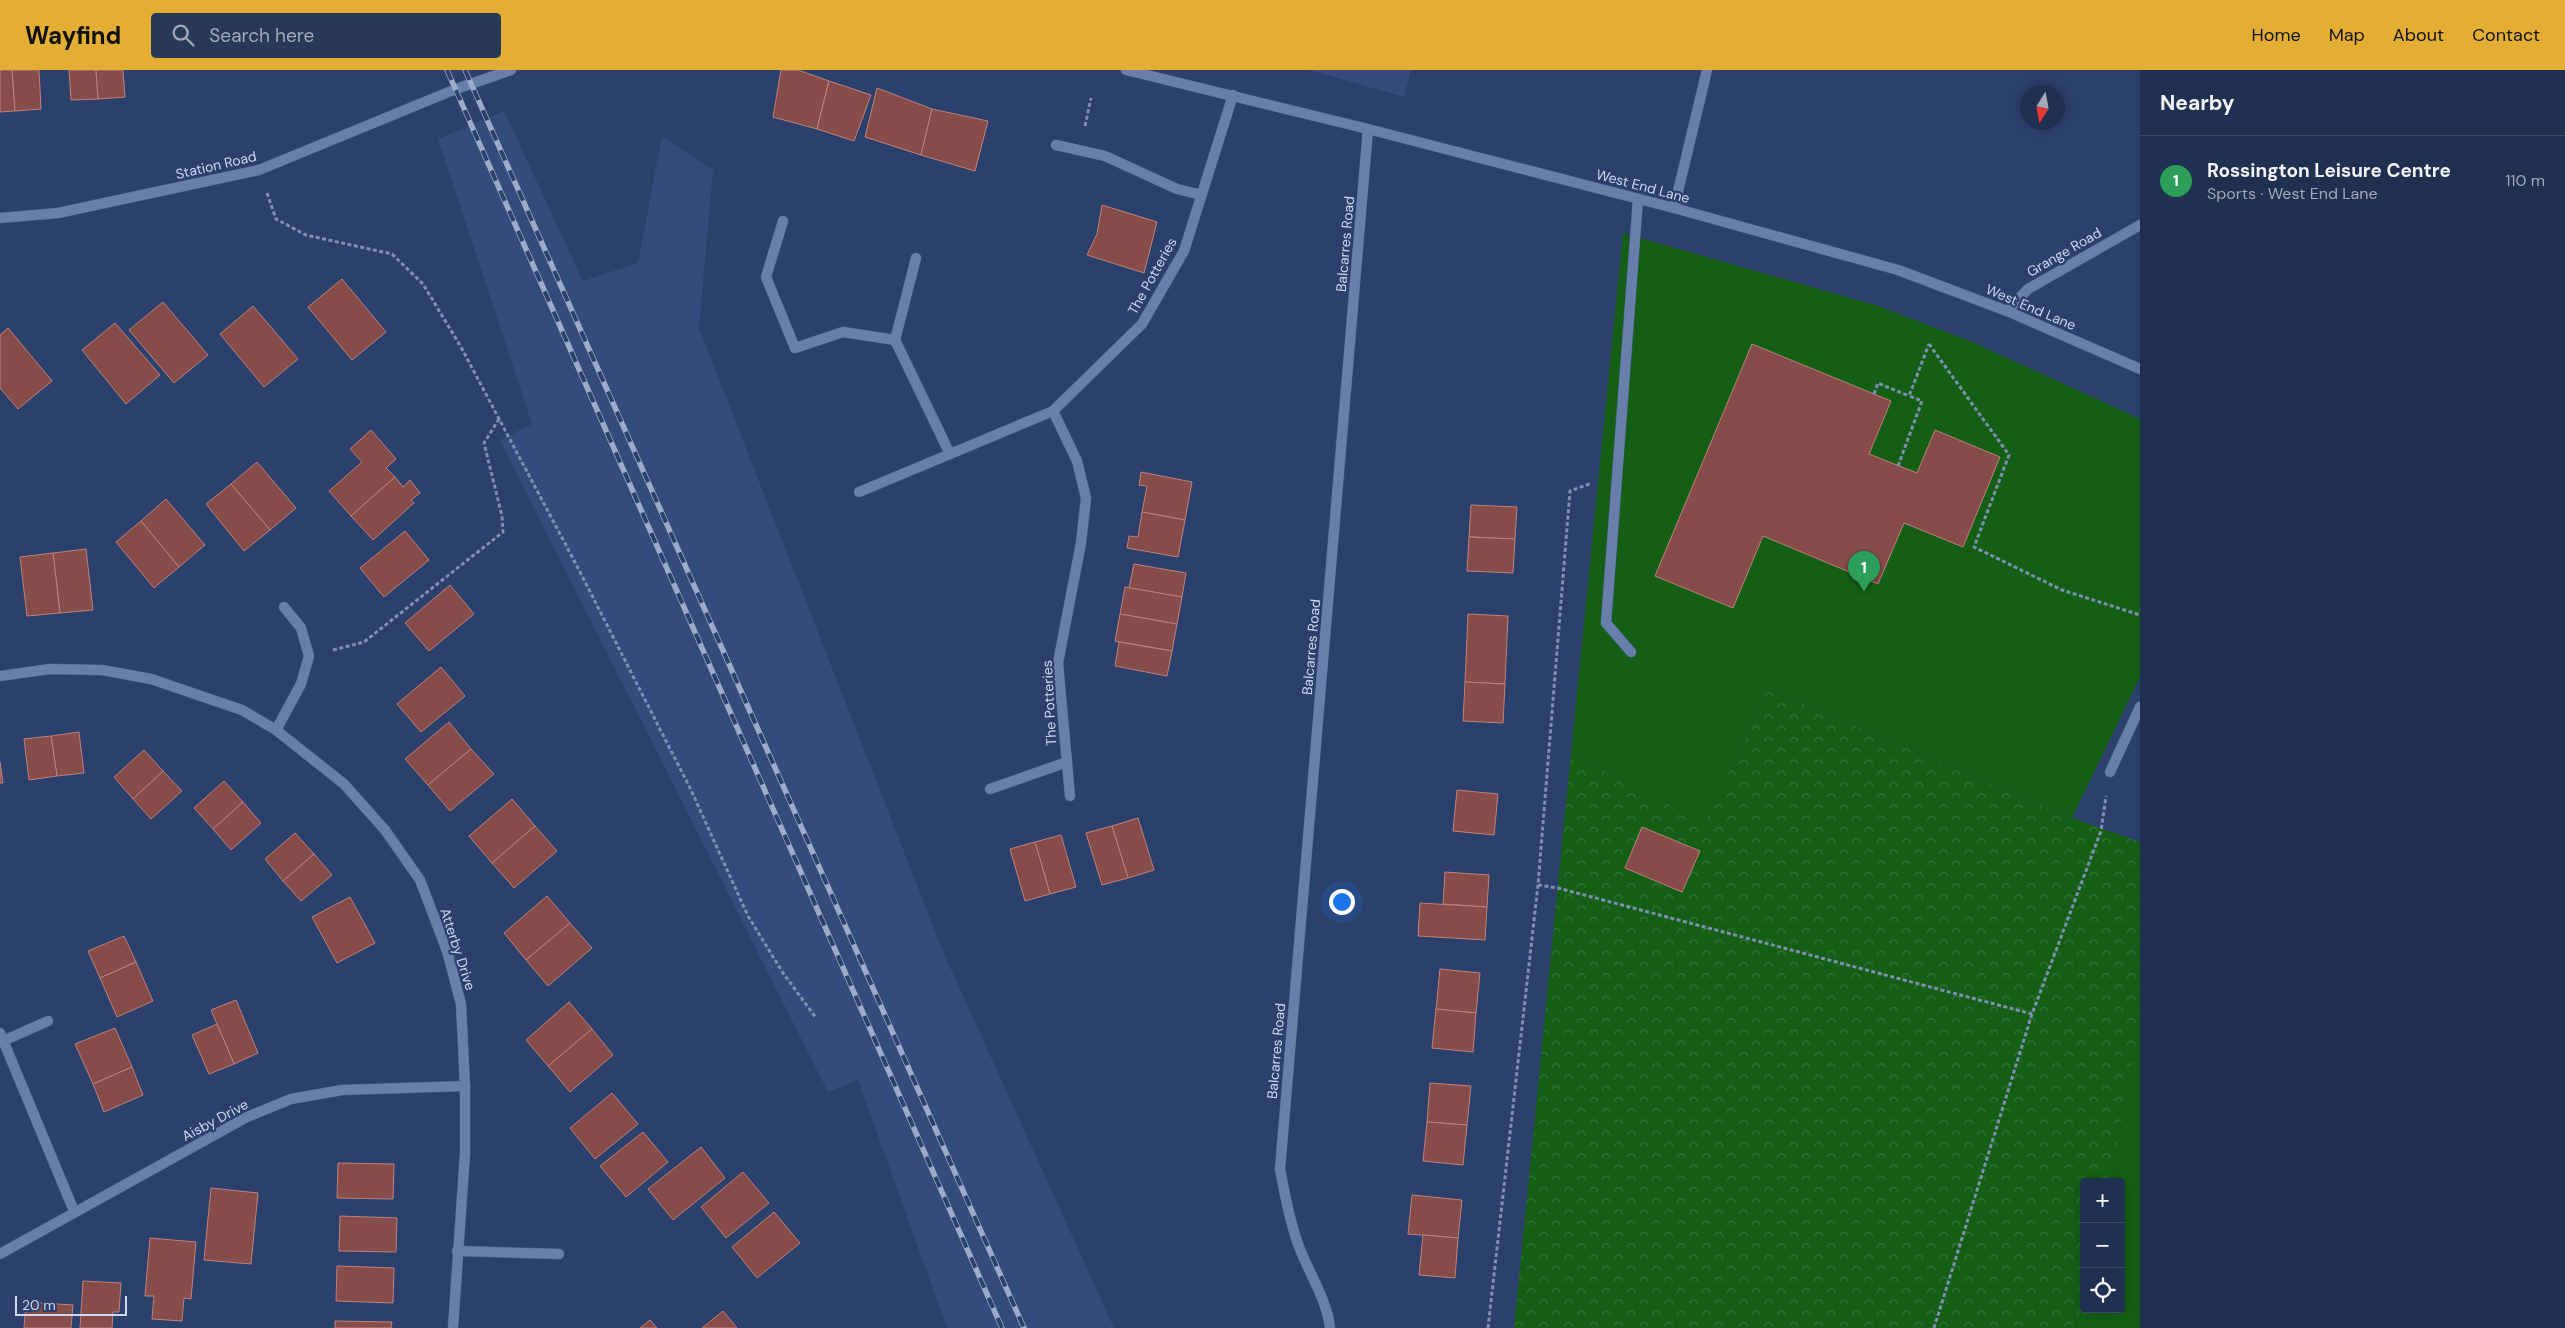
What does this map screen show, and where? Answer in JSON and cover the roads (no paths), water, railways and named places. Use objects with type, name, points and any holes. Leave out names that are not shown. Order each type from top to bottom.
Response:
[{"type":"street","name":"Station Road","points":[[0,218],[58,213],[259,170],[456,88],[511,70]]},
{"type":"street","name":"West End Lane","points":[[1126,70],[1368,128],[1674,208],[1898,270],[2008,311],[2140,369]]},
{"type":"street","points":[[1674,208],[1707,70]]},
{"type":"street","name":"The Potteries","points":[[859,492],[1053,411],[1142,324],[1184,250],[1233,95]]},
{"type":"street","name":"Balcarres Road","points":[[1330,1328],[1329,1315],[1299,1246],[1288,1212],[1280,1168],[1368,128]]},
{"type":"street","points":[[1056,146],[1105,156],[1177,189],[1202,195]]},
{"type":"street","points":[[1631,652],[1606,622],[1638,199]]},
{"type":"street","points":[[783,221],[766,277],[795,348],[843,332],[895,340]]},
{"type":"street","name":"Grange Road","points":[[2008,311],[2028,288],[2140,225]]},
{"type":"street","points":[[916,258],[895,340],[950,454]]},
{"type":"street","name":"The Potteries","points":[[1053,411],[1077,461],[1086,498],[1080,543],[1058,663],[1070,796]]},
{"type":"street","points":[[276,730],[301,684],[309,656],[301,628],[284,607]]},
{"type":"street","name":"Atterby Drive","points":[[0,676],[50,669],[102,670],[141,677],[242,710],[276,730],[344,784],[386,830],[420,880],[447,951],[461,1004],[465,1086],[465,1153],[457,1251],[454,1328]]},
{"type":"street","points":[[2110,772],[2140,707]]},
{"type":"street","name":"The Potteries","points":[[990,789],[1067,762]]},
{"type":"street","points":[[48,1020],[2,1037],[74,1211]]},
{"type":"street","name":"Aisby Drive","points":[[0,1254],[74,1211],[247,1117],[291,1099],[342,1090],[465,1086]]},
{"type":"street","points":[[457,1251],[560,1254]]},
{"type":"railway","points":[[447,70],[1002,1328]]},
{"type":"railway","points":[[465,70],[1024,1328]]},
{"type":"place","name":"Rossington Leisure Centre","points":[[1864,592]]}]
